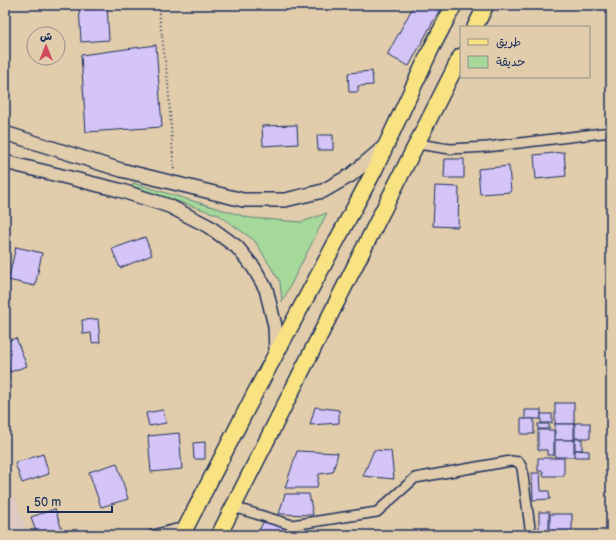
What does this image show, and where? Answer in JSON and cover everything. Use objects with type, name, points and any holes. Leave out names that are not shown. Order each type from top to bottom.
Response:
[{"type":"main road","points":[[183,534],[276,354],[374,171],[431,49],[454,5]]},
{"type":"main road","points":[[476,26],[486,5]]},
{"type":"main road","points":[[219,535],[418,144],[460,58]]},
{"type":"main road","points":[[5,133],[121,170],[243,200],[285,200],[323,191],[351,175],[386,144]]},
{"type":"main road","points":[[5,162],[119,190],[169,206],[208,226],[237,247],[254,268],[266,289],[275,326],[276,354]]},
{"type":"main road","points":[[119,190],[121,170]]},
{"type":"street","points":[[418,144],[450,149],[487,147],[611,132]]},
{"type":"street","points":[[233,507],[292,524],[377,512],[416,478],[510,461],[519,462],[522,468],[531,535]]},
{"type":"street","points":[[152,535],[176,529],[183,534]]},
{"type":"path","points":[[158,5],[168,83],[174,183]]},
{"type":"shaded area","points":[[15,496],[28,535],[5,535],[5,500]]},
{"type":"green space","points":[[133,183],[250,218],[302,222],[327,213],[282,302],[280,282],[255,241],[219,215],[132,186]]},
{"type":"building","points":[[79,5],[107,5],[109,40],[81,42]]},
{"type":"building","points":[[414,5],[442,5],[409,66],[387,55]]},
{"type":"building","points":[[156,45],[162,127],[86,132],[81,55]]},
{"type":"building","points":[[372,71],[373,85],[358,86],[358,92],[349,92],[348,73]]},
{"type":"building","points":[[297,125],[298,144],[263,146],[262,126]]},
{"type":"building","points":[[317,135],[333,135],[333,150],[318,150]]},
{"type":"building","points":[[564,152],[566,176],[536,179],[534,155]]},
{"type":"building","points":[[445,159],[464,159],[464,178],[444,178]]},
{"type":"building","points":[[509,166],[511,192],[480,194],[478,169]]},
{"type":"building","points":[[435,186],[459,187],[458,227],[433,226]]},
{"type":"building","points":[[145,237],[152,255],[120,268],[112,249]]},
{"type":"building","points":[[16,247],[42,253],[35,286],[8,280]]},
{"type":"building","points":[[98,319],[100,342],[92,343],[91,333],[83,334],[82,320]]},
{"type":"building","points":[[16,338],[27,366],[10,372],[5,359],[5,342]]},
{"type":"building","points":[[555,403],[574,403],[574,424],[555,424]]},
{"type":"building","points":[[315,407],[339,410],[339,423],[310,425]]},
{"type":"building","points":[[163,410],[166,423],[149,426],[146,413]]},
{"type":"building","points":[[525,410],[541,410],[541,419],[525,419]]},
{"type":"building","points":[[541,414],[552,414],[552,423],[541,423]]},
{"type":"building","points":[[521,419],[534,419],[534,434],[521,434]]},
{"type":"building","points":[[575,423],[590,423],[590,438],[575,438]]},
{"type":"building","points":[[538,424],[549,424],[549,429],[538,429]]},
{"type":"building","points":[[555,424],[574,424],[574,440],[555,440]]},
{"type":"building","points":[[538,430],[554,430],[554,455],[547,455],[547,450],[538,450]]},
{"type":"building","points":[[179,433],[182,469],[151,472],[148,436]]},
{"type":"building","points":[[575,439],[582,439],[582,450],[575,450]]},
{"type":"building","points":[[555,440],[574,440],[574,457],[555,457]]},
{"type":"building","points":[[205,442],[205,459],[194,459],[193,443]]},
{"type":"building","points":[[374,450],[391,451],[394,479],[363,476]]},
{"type":"building","points":[[575,450],[589,451],[589,457],[575,457]]},
{"type":"building","points":[[297,451],[338,453],[333,472],[319,474],[317,488],[285,488]]},
{"type":"building","points":[[43,454],[49,474],[22,483],[15,463]]},
{"type":"building","points":[[538,458],[564,458],[564,476],[543,476],[543,471],[538,471]]},
{"type":"building","points":[[117,463],[128,499],[101,507],[89,472]]},
{"type":"building","points":[[532,473],[540,473],[541,491],[549,491],[550,499],[533,500]]},
{"type":"building","points":[[285,494],[309,494],[313,515],[279,514]]},
{"type":"building","points":[[55,509],[63,533],[58,535],[37,535],[31,517]]},
{"type":"building","points":[[539,512],[549,512],[549,532],[539,532]]},
{"type":"building","points":[[550,514],[572,514],[572,532],[550,532]]},
{"type":"building","points":[[265,518],[302,535],[250,535],[252,531],[258,533]]},
{"type":"building","points":[[540,532],[572,532],[572,535],[540,535]]}]
